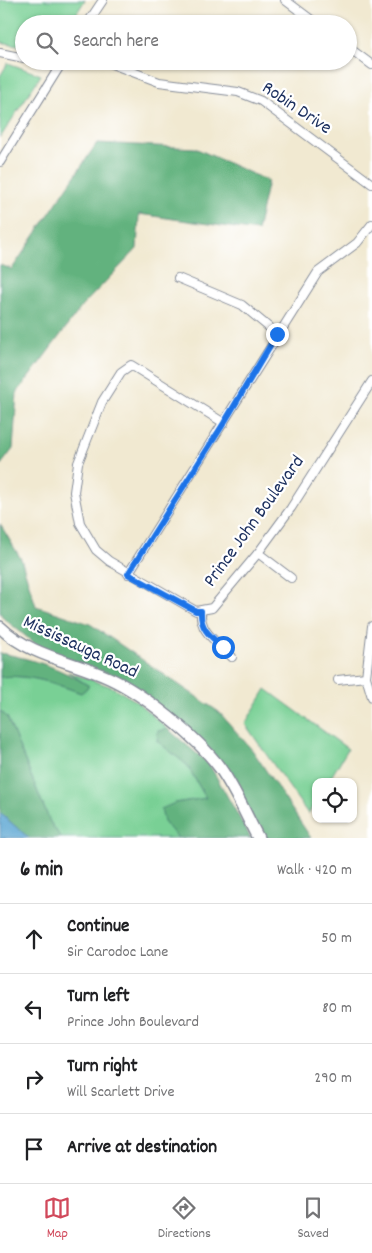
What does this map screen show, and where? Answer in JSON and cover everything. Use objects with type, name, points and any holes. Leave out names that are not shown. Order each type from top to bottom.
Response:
[{"type":"main road","name":"Mississauga Road","points":[[0,626],[22,645],[95,672],[128,688],[196,741],[221,770],[258,838]]},
{"type":"street","points":[[93,15],[103,0]]},
{"type":"street","points":[[285,0],[305,15]]},
{"type":"street","points":[[0,53],[15,56]]},
{"type":"street","points":[[357,54],[372,65]]},
{"type":"street","points":[[0,162],[58,70]]},
{"type":"street","name":"Robin Drive","points":[[128,70],[159,82],[238,92],[261,101],[372,184]]},
{"type":"street","points":[[128,574],[224,423],[277,334],[318,272],[357,243],[372,224]]},
{"type":"street","points":[[178,278],[242,305],[277,334]]},
{"type":"street","name":"Prince John Boulevard","points":[[224,423],[131,365],[120,372],[102,402],[78,463],[74,492],[80,523],[96,550],[128,574],[196,611],[212,608],[258,554],[291,508],[372,381]]},
{"type":"street","points":[[258,554],[292,578]]},
{"type":"street","points":[[201,611],[200,622],[204,630],[232,657]]},
{"type":"street","points":[[372,626],[366,677],[372,697]]},
{"type":"street","points":[[338,680],[366,677]]},
{"type":"green space","points":[[0,0],[85,0],[76,15],[15,15],[15,44],[0,42]]},
{"type":"green space","points":[[8,63],[15,66],[15,70],[27,70],[41,75],[0,138],[0,76]]},
{"type":"green space","points":[[97,143],[195,148],[268,181],[257,231],[139,214],[137,249],[83,305],[17,393],[13,449],[0,466],[0,265],[12,269]]},
{"type":"green space","points":[[0,524],[21,559],[36,606],[90,624],[219,712],[253,751],[311,838],[262,838],[236,782],[201,740],[176,719],[68,659],[34,643],[3,618],[0,612]]},
{"type":"green space","points":[[0,653],[46,665],[68,674],[89,686],[81,693],[31,678],[0,677]]},
{"type":"green space","points":[[68,672],[112,687],[136,701],[168,729],[158,731],[158,741],[187,765],[206,798],[175,803],[164,822],[178,838],[61,838],[50,822],[7,717],[0,711],[0,677],[31,678],[81,693],[89,686]]},
{"type":"green space","points":[[266,689],[348,749],[330,778],[312,778],[312,808],[308,814],[245,724]]},
{"type":"green space","points":[[0,711],[7,717],[50,822],[61,838],[29,838],[0,813]]},
{"type":"green space","points":[[168,729],[209,764],[251,838],[178,838],[164,822],[161,809],[175,803],[206,798],[187,765],[157,741],[158,731]]},
{"type":"water","points":[[0,813],[29,838],[0,838]]},
{"type":"route","points":[[223,647],[204,630],[200,622],[201,611],[196,611],[128,574],[224,423],[277,334]]}]
